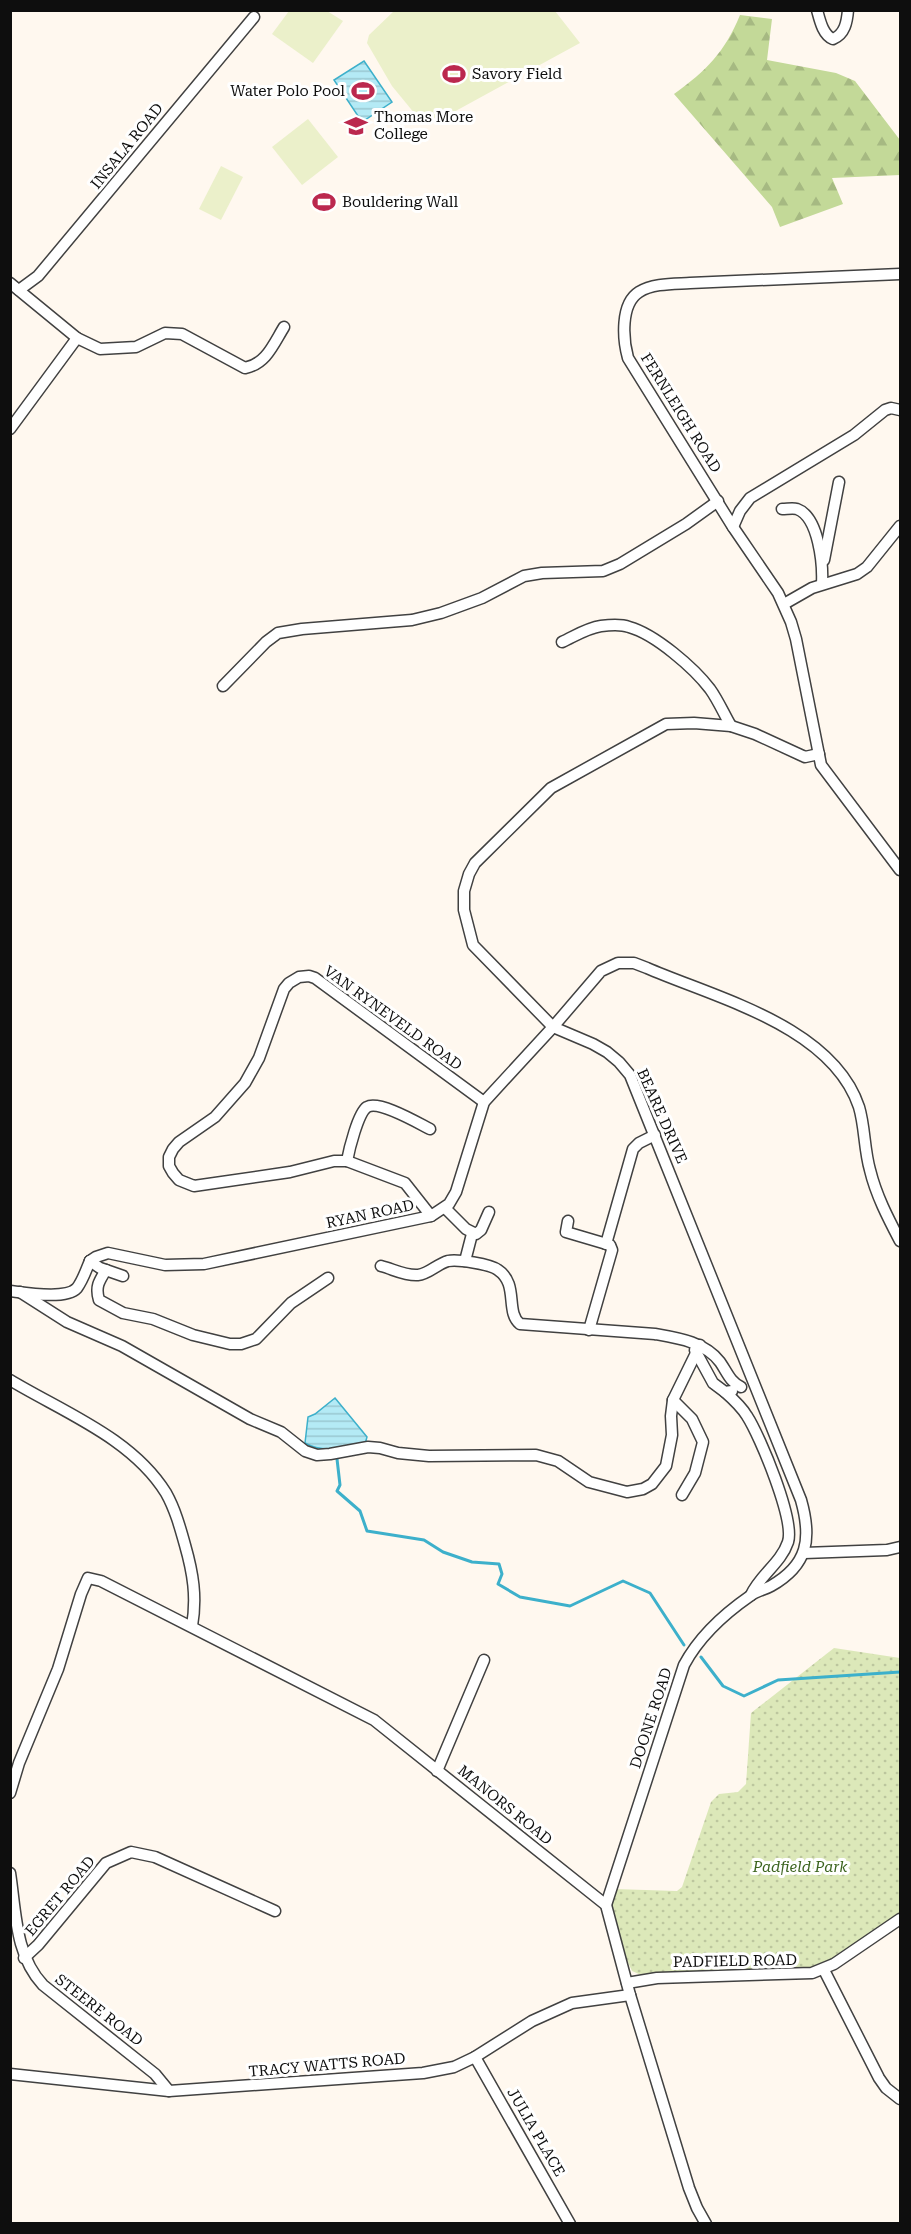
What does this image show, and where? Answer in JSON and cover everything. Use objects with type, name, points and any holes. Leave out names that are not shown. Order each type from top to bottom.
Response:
[{"type":"street","points":[[817,10],[824,31],[831,39],[836,39],[842,33],[847,22],[848,10]]},
{"type":"street","name":"INSALA ROAD","points":[[15,287],[38,276],[254,17]]},
{"type":"street","name":"FERNLEIGH ROAD","points":[[900,274],[690,283],[646,289],[638,292],[632,299],[624,332],[624,345],[628,358],[733,527],[784,604],[803,668],[821,765],[900,870]]},
{"type":"street","points":[[15,287],[77,338],[100,349],[136,347],[165,333],[182,334],[245,368],[262,362],[284,327]]},
{"type":"street","points":[[10,429],[77,338]]},
{"type":"street","points":[[733,527],[744,505],[762,489],[854,435],[885,410],[891,408],[900,410]]},
{"type":"street","points":[[822,584],[823,563],[838,483]]},
{"type":"street","points":[[223,686],[266,642],[278,633],[302,628],[412,620],[441,613],[482,598],[530,575],[609,569],[686,524],[718,501]]},
{"type":"street","points":[[782,509],[798,510],[807,518],[814,529],[823,563]]},
{"type":"street","points":[[784,604],[822,584],[857,574],[867,567],[900,526]]},
{"type":"street","points":[[562,642],[589,628],[601,626],[629,627],[642,633],[672,651],[695,674],[709,689],[730,726]]},
{"type":"street","points":[[819,754],[805,757],[755,734],[730,726],[673,723],[655,729],[551,788],[475,863],[464,891],[464,910],[473,945],[553,1027],[601,971],[626,962],[746,1007],[788,1028],[830,1061],[855,1096],[869,1168],[879,1200],[900,1241]]},
{"type":"street","name":"VAN RYNEVELD ROAD","points":[[347,1161],[334,1161],[290,1172],[194,1186],[179,1180],[170,1166],[169,1157],[179,1142],[215,1117],[245,1083],[259,1058],[284,989],[298,977],[315,978],[484,1102]]},
{"type":"street","name":"RYAN ROAD","points":[[90,1262],[108,1253],[165,1265],[204,1264],[431,1216],[445,1208],[456,1192],[462,1179],[484,1102],[553,1027]]},
{"type":"street","name":"BEARE DRIVE","points":[[553,1027],[592,1044],[619,1062],[633,1080],[801,1500],[807,1526],[804,1553]]},
{"type":"street","points":[[430,1129],[384,1108],[367,1107],[359,1123],[347,1161],[405,1183],[431,1216]]},
{"type":"street","points":[[606,1244],[633,1149],[639,1143],[655,1135]]},
{"type":"street","points":[[445,1208],[465,1229],[476,1234],[481,1230],[489,1212]]},
{"type":"street","points":[[568,1221],[566,1230],[568,1233],[611,1247],[612,1253],[589,1330]]},
{"type":"street","points":[[465,1262],[472,1233]]},
{"type":"street","points":[[15,1291],[67,1294],[77,1288],[90,1262],[123,1276]]},
{"type":"street","points":[[381,1266],[417,1275],[424,1274],[447,1262],[465,1262],[495,1268],[501,1273],[512,1293],[514,1317],[520,1324],[655,1334],[696,1347],[715,1356],[733,1383],[741,1387]]},
{"type":"street","points":[[106,1270],[99,1281],[97,1291],[99,1300],[110,1307],[123,1313],[153,1319],[193,1335],[230,1344],[241,1344],[256,1339],[291,1304],[328,1278]]},
{"type":"street","points":[[15,1291],[67,1322],[122,1346],[250,1419],[281,1432],[305,1451],[317,1455],[368,1447],[429,1456],[536,1455],[558,1461],[589,1482],[613,1490],[636,1492],[652,1484],[666,1466],[671,1448],[673,1400],[696,1347]]},
{"type":"street","points":[[696,1347],[713,1383],[725,1392],[748,1418],[783,1501],[789,1532],[784,1551],[757,1582],[751,1595]]},
{"type":"street","points":[[10,1380],[88,1422],[111,1438],[158,1482],[175,1512],[193,1576],[196,1600],[192,1626]]},
{"type":"street","points":[[725,1392],[754,1381]]},
{"type":"street","points":[[673,1400],[692,1419],[703,1442],[695,1473],[682,1496]]},
{"type":"street","points":[[804,1553],[900,1548]]},
{"type":"street","name":"DOONE ROAD","points":[[606,1905],[684,1665],[701,1639],[751,1595],[782,1579],[800,1562],[804,1553]]},
{"type":"street","name":"MANORS ROAD","points":[[10,1793],[19,1763],[58,1669],[88,1578],[101,1581],[366,1715],[606,1905]]},
{"type":"street","points":[[437,1771],[484,1660]]},
{"type":"street","name":"EGRET ROAD","points":[[24,1958],[38,1946],[106,1863],[131,1852],[141,1853],[188,1872],[275,1911]]},
{"type":"street","name":"STEERE ROAD","points":[[10,1873],[24,1958],[32,1972],[43,1985],[145,2065],[163,2081],[169,2091]]},
{"type":"street","points":[[606,1905],[630,1995],[689,2188],[706,2223]]},
{"type":"street","name":"PADFIELD ROAD","points":[[627,1983],[657,1978],[795,1975],[824,1970],[900,1919]]},
{"type":"street","points":[[824,1970],[879,2078],[886,2088],[900,2099]]},
{"type":"street","name":"TRACY WATTS ROAD","points":[[10,2073],[169,2091],[423,2073],[454,2067],[532,2021],[572,2003],[630,1995]]},
{"type":"street","name":"JULIA PLACE","points":[[475,2056],[570,2223]]},
{"type":"green space","points":[[289,11],[327,11],[343,21],[313,63],[272,34]]},
{"type":"green space","name":"Savory Field","points":[[394,11],[555,11],[580,43],[441,119],[415,114],[392,86],[367,43],[369,35]]},
{"type":"green space","points":[[740,15],[772,19],[767,60],[836,73],[855,81],[900,140],[900,175],[832,178],[843,204],[780,227],[772,207],[674,94],[713,60],[728,40]]},
{"type":"green space","points":[[308,119],[338,157],[302,185],[272,147]]},
{"type":"green space","points":[[221,166],[243,177],[221,220],[199,209]]},
{"type":"green space","name":"Padfield Park","points":[[834,1648],[900,1658],[900,1915],[822,1969],[639,1974],[632,1971],[625,1956],[611,1903],[614,1889],[677,1891],[682,1887],[711,1802],[719,1794],[738,1792],[746,1784],[751,1713]]},
{"type":"water","name":"Water Polo Pool","points":[[364,61],[392,102],[362,122],[334,80]]},
{"type":"water","points":[[335,1398],[367,1437],[365,1444],[327,1449],[305,1443],[308,1417]]},
{"type":"waterway","points":[[337,1459],[340,1485],[337,1491],[360,1511],[367,1531],[424,1540],[443,1552],[472,1562],[499,1564],[502,1574],[498,1584],[520,1597],[570,1606],[623,1581],[650,1593],[684,1645]]},
{"type":"waterway","points":[[701,1657],[723,1686],[744,1696],[778,1680],[900,1672]]},
{"type":"place","name":"Savory Field","points":[[454,74]]},
{"type":"place","name":"Water Polo Pool","points":[[363,91]]},
{"type":"place","name":"Thomas More College","points":[[356,126]]},
{"type":"place","name":"Bouldering Wall","points":[[324,202]]}]
